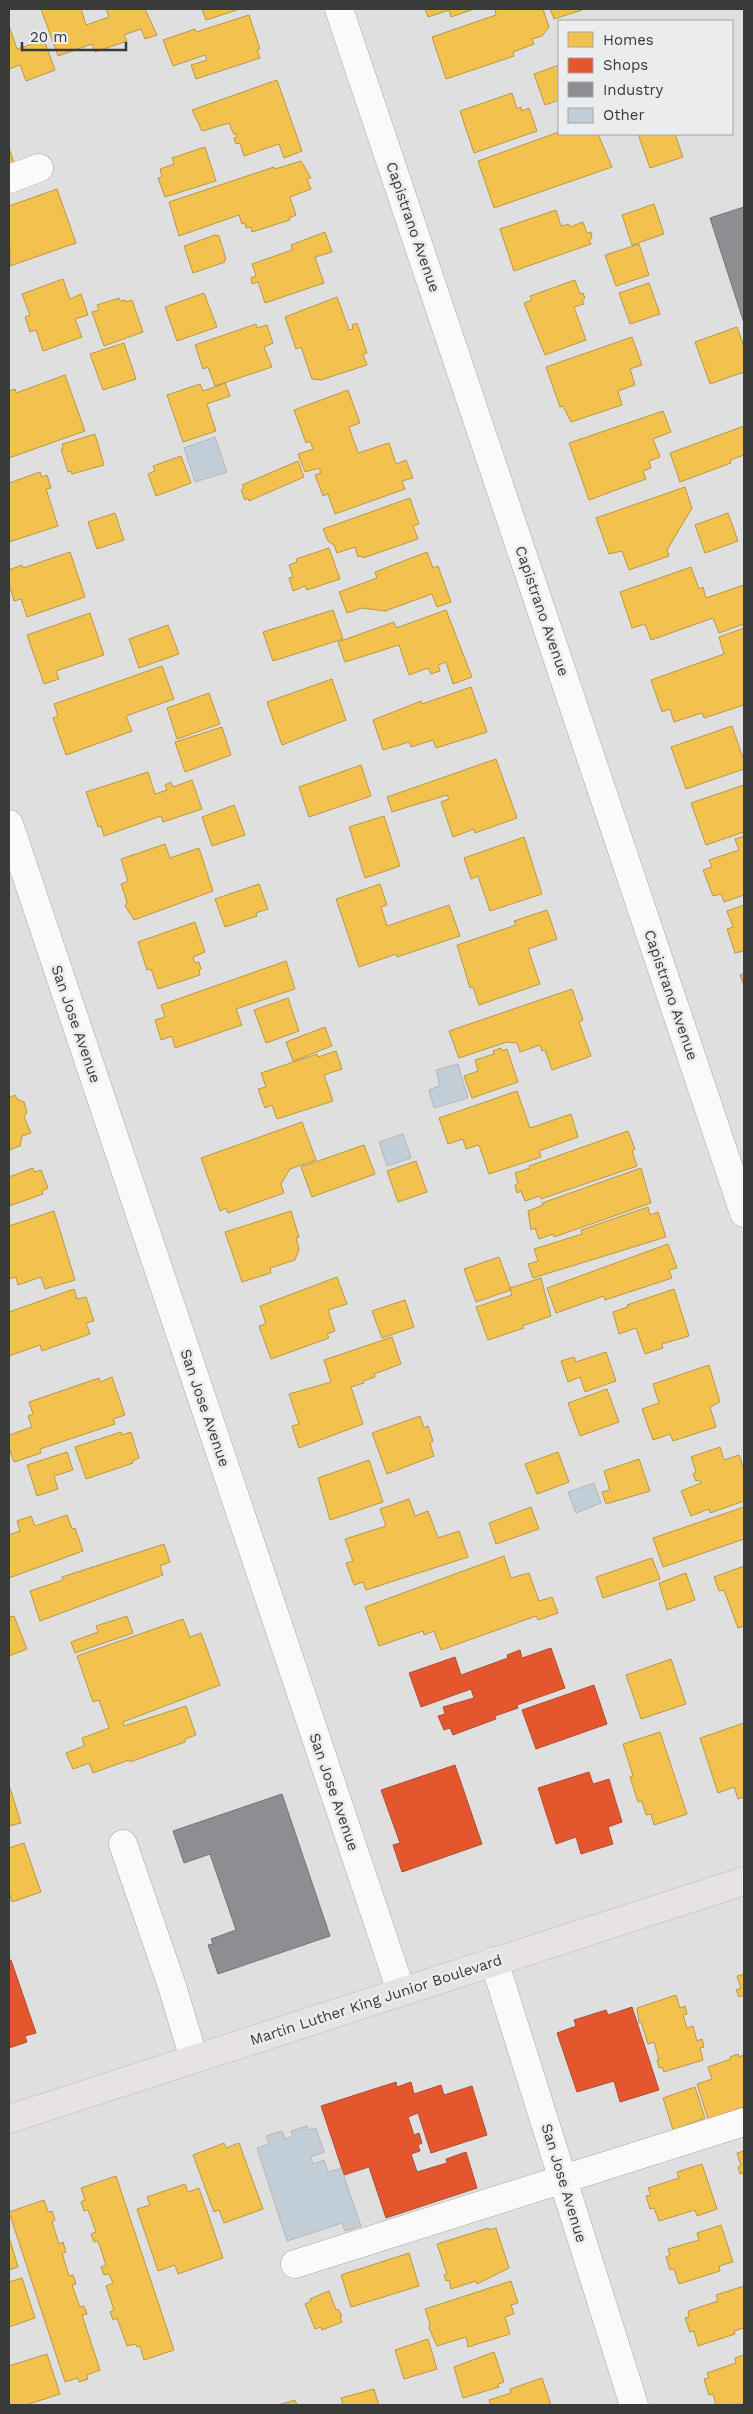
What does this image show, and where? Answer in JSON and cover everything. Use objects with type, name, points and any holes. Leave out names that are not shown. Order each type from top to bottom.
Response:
[{"type":"main road","name":"Martin Luther King Junior Boulevard","points":[[9,2119],[744,1881]]},
{"type":"street","name":"Capistrano Avenue","points":[[339,9],[744,1213]]},
{"type":"street","points":[[9,179],[39,168]]},
{"type":"street","name":"San Jose Avenue","points":[[9,824],[401,1991]]},
{"type":"street","points":[[123,1844],[172,1986],[194,2059]]},
{"type":"street","name":"San Jose Avenue","points":[[494,1962],[634,2405]]},
{"type":"street","points":[[295,2264],[744,2122]]},
{"type":"building: Homes","points":[[41,9],[81,9],[86,25],[109,17],[106,9],[145,9],[157,35],[145,39],[141,29],[124,35],[127,41],[95,52],[92,44],[58,56]]},
{"type":"building: Homes","points":[[202,9],[240,9],[206,20]]},
{"type":"building: Homes","points":[[425,9],[474,9],[451,17],[449,10],[428,17]]},
{"type":"building: Homes","points":[[495,9],[543,9],[549,27],[542,36],[532,39],[534,44],[513,52],[514,56],[446,79],[432,37],[496,15]]},
{"type":"building: Homes","points":[[550,9],[585,9],[554,19]]},
{"type":"building: Homes","points":[[249,15],[260,49],[257,50],[260,58],[196,79],[191,65],[207,60],[205,55],[173,66],[163,40],[195,29],[196,32]]},
{"type":"building: Homes","points":[[9,26],[17,49],[44,40],[55,70],[26,81],[20,65],[9,69]]},
{"type":"building: Homes","points":[[558,65],[558,100],[545,105],[534,74]]},
{"type":"building: Homes","points":[[277,80],[302,151],[284,158],[279,144],[244,156],[240,143],[236,144],[234,138],[237,137],[236,133],[234,135],[229,123],[202,131],[192,110]]},
{"type":"building: Homes","points":[[512,93],[517,109],[521,107],[522,111],[529,108],[537,131],[474,153],[460,111]]},
{"type":"building: Homes","points":[[558,132],[558,135],[598,135],[612,167],[494,208],[478,161]]},
{"type":"building: Homes","points":[[638,135],[675,135],[683,157],[650,168]]},
{"type":"building: Homes","points":[[205,147],[216,181],[165,197],[158,178],[162,177],[160,169],[174,164],[172,158]]},
{"type":"building: Homes","points":[[9,148],[15,166],[9,168]]},
{"type":"building: Homes","points":[[301,161],[311,178],[307,179],[311,189],[290,197],[296,215],[289,218],[290,220],[252,232],[251,227],[246,228],[245,223],[242,224],[239,215],[179,236],[169,202],[274,167],[275,169]]},
{"type":"building: Homes","points":[[57,189],[76,243],[10,266],[9,206]]},
{"type":"building: Homes","points":[[654,204],[664,234],[632,245],[622,215]]},
{"type":"building: Homes","points":[[556,210],[561,226],[569,224],[570,227],[583,222],[587,233],[591,232],[592,238],[589,240],[591,244],[514,271],[500,229]]},
{"type":"building: Homes","points":[[325,232],[332,252],[315,257],[324,283],[265,303],[258,282],[252,284],[251,278],[256,276],[252,264],[292,250],[291,245]]},
{"type":"building: Homes","points":[[215,235],[219,236],[226,259],[224,260],[225,262],[193,273],[184,246]]},
{"type":"building: Homes","points":[[639,244],[649,275],[616,286],[605,255]]},
{"type":"building: Homes","points":[[63,279],[70,299],[81,294],[88,315],[75,319],[82,337],[43,351],[36,330],[30,332],[25,317],[30,315],[22,294]]},
{"type":"building: Homes","points":[[575,280],[580,294],[583,293],[585,298],[582,300],[584,304],[574,307],[586,340],[545,355],[524,303],[532,300],[530,296]]},
{"type":"building: Homes","points":[[649,283],[660,314],[630,324],[619,293]]},
{"type":"building: Homes","points":[[204,293],[217,327],[177,341],[165,307]]},
{"type":"building: Homes","points":[[337,297],[349,330],[353,329],[352,325],[357,323],[367,353],[363,354],[367,365],[321,380],[312,379],[301,347],[296,349],[285,317]]},
{"type":"building: Homes","points":[[119,298],[120,301],[125,300],[126,302],[132,300],[143,332],[104,346],[92,312],[99,310],[97,305]]},
{"type":"building: Homes","points":[[256,324],[257,328],[267,325],[273,343],[264,347],[272,367],[215,386],[208,367],[203,369],[195,345]]},
{"type":"building: Homes","points":[[737,327],[744,347],[744,372],[710,384],[695,342]]},
{"type":"building: Homes","points":[[632,337],[642,365],[630,369],[635,385],[618,391],[622,405],[571,422],[563,406],[560,407],[546,367]]},
{"type":"building: Homes","points":[[124,343],[136,379],[103,390],[90,354]]},
{"type":"building: Homes","points":[[65,375],[85,431],[9,458],[9,391],[15,389],[16,393]]},
{"type":"building: Homes","points":[[225,383],[230,396],[207,404],[216,431],[183,442],[167,395],[200,384],[203,391]]},
{"type":"building: Homes","points":[[348,390],[360,423],[349,427],[358,453],[389,443],[396,464],[406,460],[413,478],[402,481],[405,489],[335,514],[328,494],[323,496],[315,475],[321,473],[319,468],[305,472],[298,454],[313,449],[310,441],[306,443],[294,410]]},
{"type":"building: Homes","points":[[663,411],[671,432],[653,439],[660,457],[649,461],[651,468],[643,471],[646,479],[589,500],[569,443]]},
{"type":"building: Homes","points":[[744,426],[744,455],[730,460],[731,463],[680,482],[670,453]]},
{"type":"building: Homes","points":[[95,434],[104,465],[72,474],[71,471],[68,472],[61,449],[63,449],[62,444]]},
{"type":"building: Homes","points":[[181,456],[191,483],[156,496],[148,474],[155,471],[153,466]]},
{"type":"building: Homes","points":[[298,461],[304,477],[249,501],[248,498],[245,500],[241,490],[244,488],[242,485]]},
{"type":"building: Homes","points":[[40,472],[42,477],[47,475],[51,488],[46,489],[58,526],[9,542],[9,483]]},
{"type":"building: Homes","points":[[685,487],[692,508],[667,550],[669,556],[629,570],[622,551],[609,554],[596,518]]},
{"type":"building: Homes","points":[[410,498],[419,524],[413,526],[418,539],[363,558],[362,556],[358,557],[355,547],[337,553],[334,545],[328,541],[323,529]]},
{"type":"building: Homes","points":[[115,513],[124,540],[97,549],[88,522]]},
{"type":"building: Homes","points":[[728,513],[738,541],[705,553],[695,525]]},
{"type":"building: Homes","points":[[329,548],[340,579],[307,590],[305,586],[293,591],[289,578],[293,577],[289,565],[297,562],[296,559]]},
{"type":"building: Homes","points":[[70,552],[85,597],[27,617],[21,599],[14,601],[9,584],[9,570],[22,565],[23,568]]},
{"type":"building: Homes","points":[[427,552],[433,568],[438,566],[451,602],[437,607],[432,594],[385,611],[362,608],[347,613],[339,592],[377,578],[375,572]]},
{"type":"building: Homes","points":[[691,567],[699,589],[703,587],[706,598],[744,585],[744,624],[719,633],[713,618],[651,640],[645,624],[632,628],[620,592]]},
{"type":"building: Homes","points":[[333,610],[343,639],[273,661],[263,632]]},
{"type":"building: Homes","points":[[446,610],[472,677],[453,684],[446,662],[438,665],[440,671],[431,674],[428,668],[409,675],[399,645],[345,662],[338,642],[394,622],[396,628]]},
{"type":"building: Homes","points":[[90,613],[104,655],[56,671],[59,679],[44,684],[27,635]]},
{"type":"building: Homes","points":[[168,625],[179,654],[139,668],[129,639]]},
{"type":"building: Homes","points":[[744,628],[744,705],[704,718],[702,713],[674,722],[670,709],[662,712],[651,680],[724,654],[719,637]]},
{"type":"building: Homes","points":[[162,666],[174,699],[126,716],[132,731],[66,755],[53,718],[58,716],[54,704]]},
{"type":"building: Homes","points":[[332,679],[346,720],[282,745],[267,702]]},
{"type":"building: Homes","points":[[471,687],[487,732],[436,748],[433,740],[411,747],[409,742],[383,750],[373,720],[421,701],[422,704]]},
{"type":"building: Homes","points":[[209,693],[220,724],[177,739],[167,708]]},
{"type":"building: Homes","points":[[732,726],[744,761],[744,769],[686,789],[671,747]]},
{"type":"building: Homes","points":[[222,727],[231,755],[185,772],[175,742]]},
{"type":"building: Homes","points":[[496,759],[517,818],[475,833],[474,829],[453,837],[441,802],[449,799],[447,795],[392,812],[387,797]]},
{"type":"building: Homes","points":[[361,765],[371,796],[309,817],[299,787]]},
{"type":"building: Homes","points":[[148,772],[155,794],[167,790],[165,785],[171,782],[173,787],[192,780],[202,809],[163,822],[161,816],[104,836],[101,826],[98,827],[86,792]]},
{"type":"building: Homes","points":[[744,785],[744,832],[706,845],[691,803]]},
{"type":"building: Homes","points":[[234,805],[245,835],[212,846],[202,817]]},
{"type":"building: Homes","points":[[384,816],[400,866],[365,878],[349,827]]},
{"type":"building: Homes","points":[[744,836],[744,895],[724,902],[721,894],[713,896],[703,870],[712,867],[709,860],[739,850],[735,839]]},
{"type":"building: Homes","points":[[524,837],[542,894],[490,911],[478,876],[471,879],[464,858]]},
{"type":"building: Homes","points":[[165,844],[170,858],[199,848],[213,891],[134,920],[125,906],[127,902],[121,884],[128,881],[121,859]]},
{"type":"building: Homes","points":[[259,884],[268,909],[256,913],[257,916],[225,927],[215,899]]},
{"type":"building: Homes","points":[[380,884],[387,905],[381,907],[387,926],[449,905],[460,936],[397,957],[396,954],[359,967],[336,899]]},
{"type":"building: Homes","points":[[744,905],[744,951],[735,953],[727,929],[733,927],[727,911]]},
{"type":"building: Homes","points":[[547,910],[557,939],[528,949],[540,984],[479,1005],[473,987],[470,988],[457,945],[516,925],[514,921]]},
{"type":"building: Homes","points":[[195,922],[205,952],[193,957],[195,963],[199,962],[200,975],[158,989],[151,969],[147,970],[138,942]]},
{"type":"building: Homes","points":[[286,961],[295,989],[236,1009],[242,1025],[175,1048],[172,1036],[161,1040],[155,1020],[165,1017],[161,1005]]},
{"type":"building: Homes","points":[[744,973],[744,986],[740,975]]},
{"type":"building: Homes","points":[[572,989],[583,1020],[579,1022],[591,1056],[552,1070],[545,1050],[542,1051],[540,1045],[520,1052],[517,1043],[507,1042],[459,1058],[449,1031]]},
{"type":"building: Homes","points":[[288,998],[299,1031],[266,1043],[254,1010]]},
{"type":"building: Homes","points":[[325,1027],[332,1046],[293,1061],[286,1042]]},
{"type":"building: Homes","points":[[501,1048],[502,1051],[507,1049],[518,1082],[472,1098],[464,1076],[478,1071],[475,1060],[494,1054],[493,1051]]},
{"type":"building: Homes","points":[[336,1051],[342,1069],[324,1075],[333,1101],[277,1119],[272,1105],[265,1108],[258,1089],[266,1087],[261,1073],[317,1054],[318,1057]]},
{"type":"building: Homes","points":[[517,1091],[530,1128],[571,1114],[578,1137],[539,1151],[541,1157],[489,1174],[479,1145],[466,1149],[463,1139],[448,1144],[439,1118]]},
{"type":"building: Homes","points":[[15,1095],[17,1099],[24,1102],[27,1112],[24,1117],[31,1133],[22,1136],[20,1146],[9,1150],[9,1098]]},
{"type":"building: Homes","points":[[302,1122],[316,1160],[290,1169],[281,1184],[284,1193],[228,1213],[226,1208],[220,1211],[201,1158]]},
{"type":"building: Homes","points":[[628,1131],[635,1149],[632,1151],[637,1166],[541,1199],[540,1196],[525,1201],[521,1191],[517,1193],[515,1185],[518,1183],[515,1173],[530,1168],[529,1166]]},
{"type":"building: Homes","points":[[364,1145],[375,1174],[312,1197],[301,1167]]},
{"type":"building: Homes","points":[[416,1161],[427,1192],[398,1202],[387,1171]]},
{"type":"building: Homes","points":[[33,1168],[34,1172],[41,1170],[48,1188],[42,1191],[43,1194],[9,1206],[9,1177]]},
{"type":"building: Homes","points":[[641,1168],[651,1203],[554,1237],[553,1234],[539,1239],[535,1228],[531,1230],[528,1211],[543,1205],[542,1203]]},
{"type":"building: Homes","points":[[648,1207],[650,1215],[658,1212],[666,1237],[533,1278],[528,1264],[538,1261],[534,1249],[582,1234],[581,1230]]},
{"type":"building: Homes","points":[[54,1211],[75,1280],[45,1289],[41,1277],[18,1285],[16,1277],[9,1279],[9,1226]]},
{"type":"building: Homes","points":[[291,1211],[299,1237],[296,1238],[299,1249],[295,1260],[270,1268],[271,1273],[242,1282],[225,1232]]},
{"type":"building: Homes","points":[[668,1244],[677,1268],[669,1270],[672,1278],[605,1300],[604,1296],[556,1313],[547,1288]]},
{"type":"building: Homes","points":[[499,1257],[511,1290],[476,1302],[464,1269]]},
{"type":"building: Homes","points":[[337,1277],[347,1304],[328,1310],[335,1331],[327,1334],[329,1338],[271,1359],[259,1326],[266,1324],[260,1306]]},
{"type":"building: Homes","points":[[541,1278],[551,1316],[522,1326],[524,1328],[488,1340],[476,1307],[512,1295],[510,1288]]},
{"type":"building: Homes","points":[[74,1289],[77,1299],[86,1297],[94,1321],[86,1323],[90,1334],[42,1351],[40,1345],[9,1356],[9,1312]]},
{"type":"building: Homes","points":[[674,1289],[689,1336],[662,1344],[663,1348],[645,1354],[636,1328],[619,1334],[613,1312],[628,1307],[627,1305]]},
{"type":"building: Homes","points":[[405,1300],[414,1327],[382,1338],[372,1311]]},
{"type":"building: Homes","points":[[392,1337],[401,1364],[374,1374],[375,1377],[351,1387],[363,1424],[299,1448],[292,1426],[299,1424],[289,1394],[331,1382],[324,1360]]},
{"type":"building: Homes","points":[[606,1352],[616,1381],[585,1392],[580,1377],[568,1382],[561,1361],[574,1357],[576,1362]]},
{"type":"building: Homes","points":[[709,1365],[720,1402],[710,1407],[716,1427],[673,1441],[670,1434],[653,1440],[642,1409],[659,1403],[653,1384]]},
{"type":"building: Homes","points":[[112,1377],[125,1415],[113,1419],[115,1424],[40,1449],[41,1453],[14,1462],[9,1448],[9,1435],[32,1427],[28,1416],[33,1414],[29,1402],[99,1378],[100,1382]]},
{"type":"building: Homes","points":[[607,1389],[619,1422],[580,1436],[568,1403]]},
{"type":"building: Homes","points":[[420,1416],[424,1428],[428,1426],[433,1441],[430,1443],[434,1456],[387,1474],[372,1433]]},
{"type":"building: Homes","points":[[121,1432],[122,1435],[131,1432],[139,1458],[132,1461],[133,1463],[86,1479],[75,1447]]},
{"type":"building: Homes","points":[[720,1447],[724,1460],[739,1455],[744,1469],[744,1501],[710,1513],[709,1509],[691,1516],[681,1491],[701,1483],[700,1480],[696,1481],[693,1474],[696,1472],[691,1457]]},
{"type":"building: Homes","points":[[67,1452],[73,1470],[54,1476],[58,1489],[37,1496],[27,1465]]},
{"type":"building: Homes","points":[[558,1452],[569,1482],[537,1494],[525,1464]]},
{"type":"building: Homes","points":[[639,1459],[650,1491],[606,1504],[602,1492],[610,1490],[604,1471]]},
{"type":"building: Homes","points":[[369,1460],[383,1502],[330,1520],[318,1478]]},
{"type":"building: Homes","points":[[409,1499],[415,1516],[428,1511],[438,1538],[459,1531],[468,1557],[366,1590],[363,1582],[354,1585],[346,1563],[353,1561],[345,1539],[386,1526],[380,1509]]},
{"type":"building: Homes","points":[[531,1507],[539,1529],[496,1544],[489,1523]]},
{"type":"building: Homes","points":[[744,1507],[744,1539],[663,1567],[653,1538]]},
{"type":"building: Homes","points":[[67,1515],[72,1529],[75,1528],[83,1551],[9,1578],[9,1535],[20,1531],[17,1521],[31,1516],[35,1526]]},
{"type":"building: Homes","points":[[164,1544],[170,1562],[160,1566],[163,1575],[40,1621],[30,1591],[63,1580],[62,1577]]},
{"type":"building: Homes","points":[[504,1556],[511,1578],[529,1573],[539,1601],[552,1597],[558,1613],[538,1620],[536,1616],[441,1650],[434,1631],[424,1635],[423,1631],[379,1646],[365,1607]]},
{"type":"building: Homes","points":[[652,1558],[660,1579],[603,1598],[596,1577]]},
{"type":"building: Homes","points":[[744,1566],[744,1626],[738,1628],[724,1590],[719,1591],[714,1577]]},
{"type":"building: Homes","points":[[686,1573],[695,1600],[667,1610],[659,1583]]},
{"type":"building: Homes","points":[[14,1616],[27,1649],[9,1656],[9,1617]]},
{"type":"building: Homes","points":[[127,1616],[133,1633],[75,1653],[71,1642],[98,1632],[96,1626]]},
{"type":"building: Homes","points":[[183,1619],[190,1637],[201,1633],[220,1685],[123,1722],[124,1726],[186,1706],[196,1735],[185,1739],[185,1742],[93,1773],[89,1763],[73,1769],[66,1753],[84,1746],[82,1738],[109,1728],[99,1700],[93,1702],[77,1656]]},
{"type":"building: Homes","points":[[671,1659],[686,1704],[641,1719],[626,1675]]},
{"type":"building: Homes","points":[[744,1723],[744,1797],[738,1799],[734,1787],[718,1793],[700,1738]]},
{"type":"building: Homes","points":[[660,1732],[687,1814],[654,1825],[651,1814],[646,1815],[642,1801],[638,1802],[630,1777],[633,1776],[623,1744]]},
{"type":"building: Homes","points":[[9,1785],[21,1823],[9,1826]]},
{"type":"building: Homes","points":[[24,1843],[41,1892],[12,1902],[9,1891],[9,1848]]},
{"type":"building: Homes","points":[[744,1974],[744,1995],[739,1997],[736,1990],[741,1988],[737,1976]]},
{"type":"building: Homes","points":[[676,1995],[680,2008],[685,2006],[687,2014],[683,2015],[687,2028],[693,2026],[697,2041],[702,2039],[704,2047],[700,2048],[703,2060],[664,2072],[662,2067],[659,2068],[657,2060],[659,2060],[654,2042],[648,2044],[641,2022],[639,2023],[637,2008]]},
{"type":"building: Homes","points":[[738,2054],[739,2057],[744,2055],[744,2107],[708,2119],[697,2084],[712,2079],[708,2067],[731,2059],[730,2057]]},
{"type":"building: Homes","points":[[695,2087],[705,2118],[673,2130],[663,2098]]},
{"type":"building: Homes","points":[[224,2143],[226,2148],[239,2143],[263,2209],[224,2223],[219,2210],[214,2212],[193,2155]]},
{"type":"building: Homes","points":[[744,2151],[744,2175],[743,2173],[740,2174],[738,2167],[741,2166],[737,2153]]},
{"type":"building: Homes","points":[[702,2164],[717,2209],[697,2216],[695,2210],[659,2221],[654,2208],[650,2209],[646,2196],[651,2195],[648,2188],[679,2178],[677,2172]]},
{"type":"building: Homes","points":[[116,2176],[174,2350],[144,2360],[140,2346],[137,2347],[135,2344],[127,2346],[117,2318],[113,2320],[110,2312],[114,2310],[106,2286],[113,2283],[109,2274],[104,2275],[101,2267],[106,2265],[98,2241],[94,2242],[91,2234],[96,2232],[88,2210],[84,2211],[81,2202],[85,2200],[81,2188]]},
{"type":"building: Homes","points":[[185,2184],[188,2192],[199,2188],[223,2258],[178,2274],[175,2265],[158,2271],[137,2209],[150,2205],[147,2197]]},
{"type":"building: Homes","points":[[44,2200],[48,2212],[52,2211],[55,2220],[52,2222],[59,2244],[63,2242],[66,2252],[62,2253],[69,2276],[73,2275],[76,2284],[72,2285],[80,2307],[84,2306],[87,2314],[82,2315],[100,2370],[87,2375],[88,2379],[79,2382],[78,2378],[65,2382],[9,2212]]},
{"type":"building: Homes","points":[[721,2225],[733,2262],[719,2266],[720,2271],[679,2284],[674,2269],[670,2270],[666,2257],[670,2255],[668,2249],[699,2240],[697,2233]]},
{"type":"building: Homes","points":[[488,2228],[489,2230],[496,2228],[509,2268],[477,2284],[476,2281],[451,2289],[449,2280],[446,2281],[444,2275],[447,2274],[437,2244]]},
{"type":"building: Homes","points":[[9,2237],[18,2267],[9,2270]]},
{"type":"building: Homes","points":[[409,2253],[419,2286],[351,2307],[341,2275]]},
{"type":"building: Homes","points":[[22,2278],[35,2318],[9,2327],[9,2282]]},
{"type":"building: Homes","points":[[511,2281],[518,2303],[511,2305],[514,2314],[505,2317],[510,2334],[468,2347],[466,2337],[437,2346],[429,2328],[430,2324],[425,2309]]},
{"type":"building: Homes","points":[[744,2286],[744,2328],[734,2331],[735,2334],[698,2346],[694,2331],[690,2332],[685,2318],[689,2317],[688,2311],[718,2301],[716,2295]]},
{"type":"building: Homes","points":[[329,2291],[336,2310],[338,2309],[342,2316],[340,2317],[342,2322],[322,2330],[321,2327],[315,2329],[305,2304],[311,2301],[310,2299]]},
{"type":"building: Homes","points":[[428,2339],[437,2369],[404,2379],[395,2350]]},
{"type":"building: Homes","points":[[494,2352],[504,2382],[498,2384],[499,2387],[463,2398],[454,2367]]},
{"type":"building: Homes","points":[[47,2354],[60,2394],[26,2405],[9,2405],[9,2366]]},
{"type":"building: Homes","points":[[744,2355],[744,2404],[716,2405],[713,2394],[709,2395],[704,2379],[709,2378],[707,2373],[736,2363],[735,2358]]},
{"type":"building: Homes","points":[[542,2378],[551,2405],[491,2405],[489,2400],[511,2393],[510,2389]]},
{"type":"building: Homes","points":[[374,2389],[379,2405],[343,2405],[341,2398]]},
{"type":"building: Homes","points":[[295,2400],[297,2405],[278,2405]]},
{"type":"building: Shops","points":[[551,1648],[565,1688],[517,1705],[518,1708],[495,1716],[496,1719],[453,1735],[450,1728],[444,1730],[438,1716],[445,1714],[443,1707],[474,1698],[471,1689],[421,1707],[409,1673],[455,1657],[461,1675],[508,1658],[507,1655],[520,1650],[522,1658]]},
{"type":"building: Shops","points":[[594,1685],[607,1724],[536,1749],[522,1710]]},
{"type":"building: Shops","points":[[455,1765],[482,1844],[402,1872],[393,1845],[400,1843],[381,1790]]},
{"type":"building: Shops","points":[[589,1772],[593,1784],[609,1779],[622,1822],[608,1827],[613,1844],[581,1854],[576,1837],[556,1844],[538,1788]]},
{"type":"building: Shops","points":[[9,1960],[11,1960],[36,2033],[25,2036],[27,2042],[9,2048]]},
{"type":"building: Shops","points":[[632,2007],[659,2090],[620,2102],[614,2081],[577,2092],[557,2033],[576,2026],[574,2020],[606,2010],[608,2015]]},
{"type":"building: Shops","points":[[396,2082],[397,2087],[411,2082],[414,2094],[441,2085],[444,2095],[472,2086],[487,2135],[431,2153],[418,2113],[408,2117],[414,2135],[419,2133],[422,2143],[418,2145],[420,2151],[411,2154],[417,2172],[447,2163],[446,2159],[466,2152],[477,2188],[386,2218],[369,2167],[344,2175],[321,2106]]},
{"type":"building: Industry","points":[[744,207],[744,323],[710,218]]},
{"type":"building: Industry","points":[[282,1794],[330,1936],[218,1974],[208,1945],[213,1944],[211,1939],[236,1930],[210,1854],[184,1863],[173,1831]]},
{"type":"building: Other","points":[[215,437],[227,472],[195,482],[184,448]]},
{"type":"building: Other","points":[[458,1064],[468,1098],[434,1108],[429,1090],[440,1086],[436,1070]]},
{"type":"building: Other","points":[[403,1134],[411,1158],[387,1166],[379,1142]]},
{"type":"building: Other","points":[[594,1483],[601,1503],[576,1513],[568,1492]]},
{"type":"building: Other","points":[[307,2126],[308,2130],[316,2128],[324,2152],[311,2157],[313,2164],[324,2160],[328,2172],[341,2168],[361,2226],[345,2231],[342,2223],[287,2241],[257,2148],[269,2144],[266,2136],[282,2131],[285,2139],[293,2136],[291,2131]]}]
